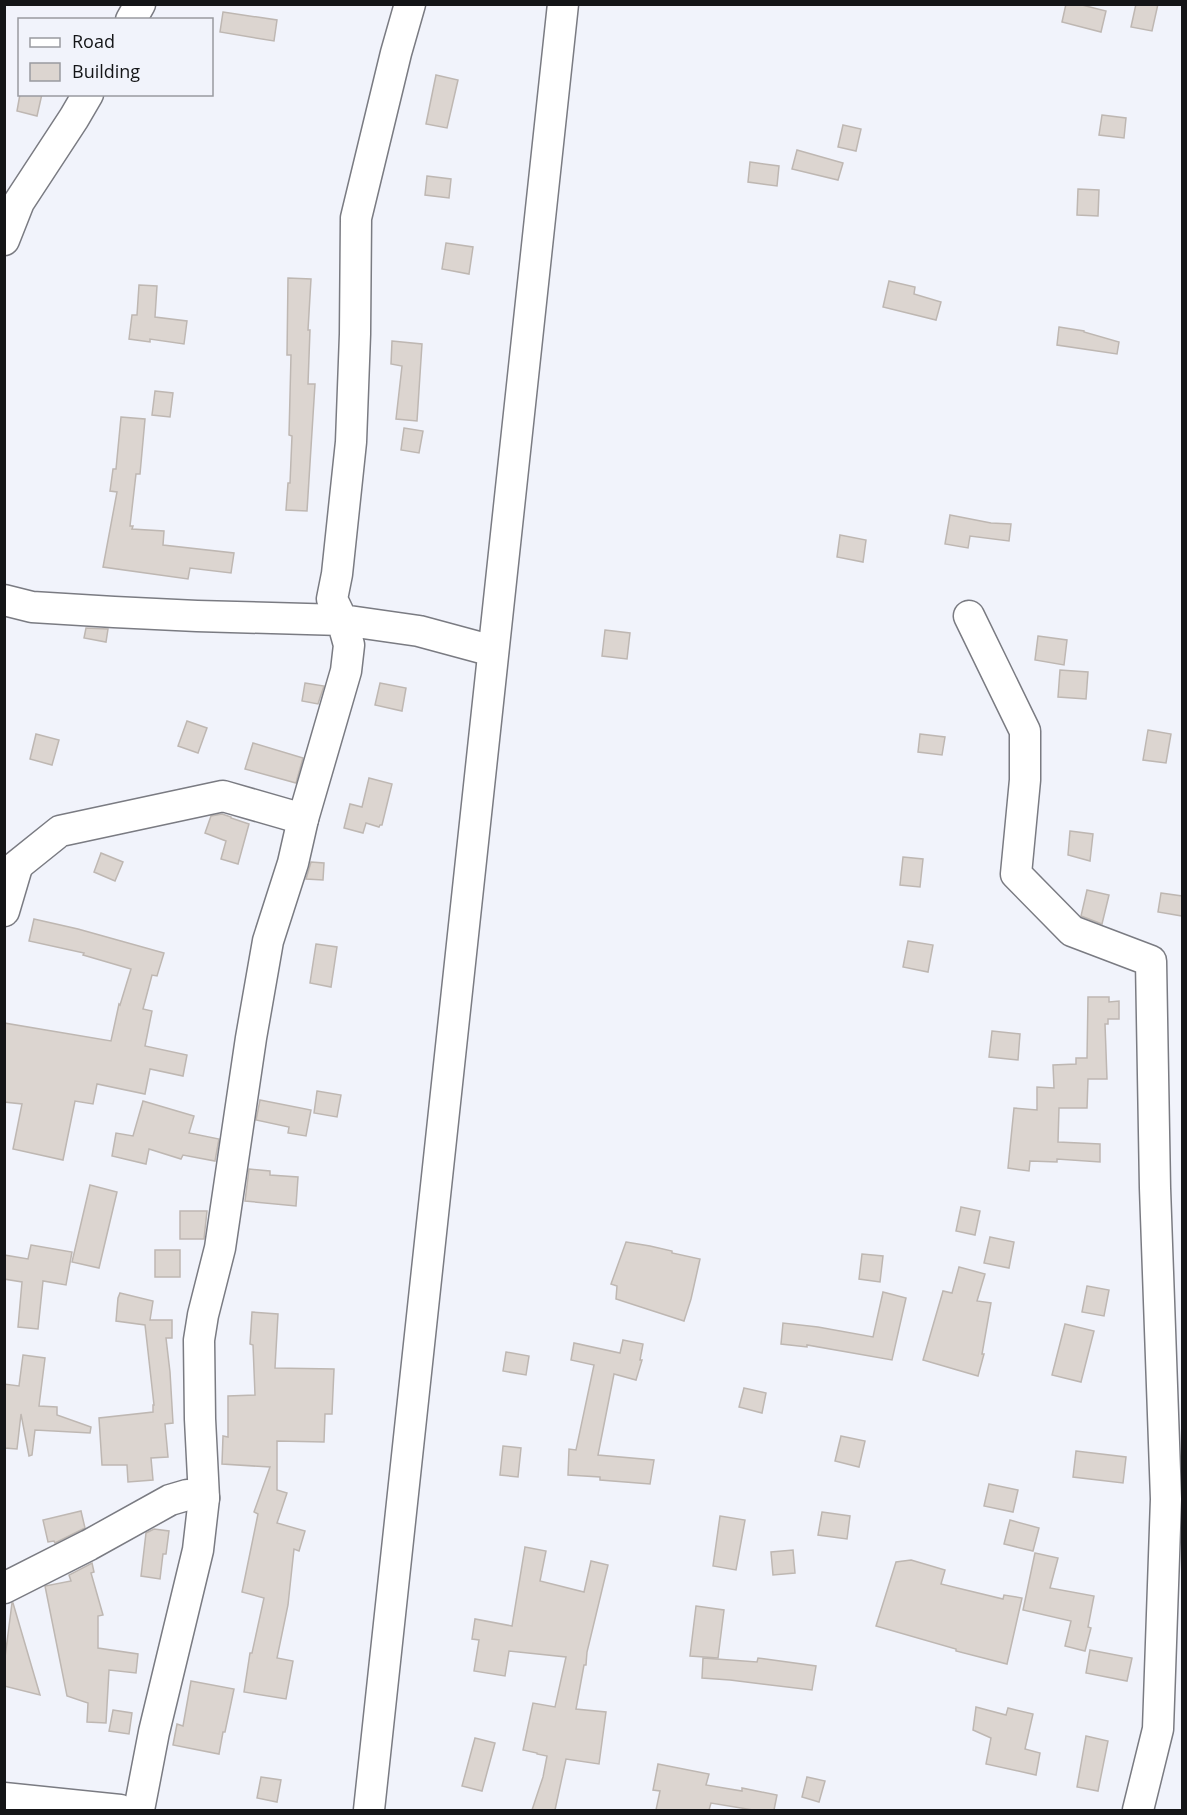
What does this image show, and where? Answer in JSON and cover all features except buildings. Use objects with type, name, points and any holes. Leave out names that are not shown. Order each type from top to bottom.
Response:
[{"type":"street","points":[[132,18],[140,4]]},
{"type":"street","points":[[139,1810],[154,1732],[198,1550],[204,1498],[199,1340],[220,1248],[251,1038],[268,941],[346,671],[349,645],[342,620],[332,599],[337,574],[351,442],[356,218],[410,4]]},
{"type":"street","points":[[369,1810],[563,4]]},
{"type":"street","points":[[4,240],[19,202],[87,96]]},
{"type":"street","points":[[4,600],[32,607],[114,612],[342,620],[419,631],[493,651]]},
{"type":"street","points":[[969,616],[1025,731],[1025,780],[1016,874],[1072,930],[1151,961],[1155,1188],[1166,1499],[1158,1729],[1138,1810]]},
{"type":"street","points":[[4,911],[11,871],[60,831],[223,796],[303,819]]},
{"type":"street","points":[[4,1588],[89,1545],[170,1500],[187,1495],[204,1498]]},
{"type":"street","points":[[4,1798],[120,1810]]}]
